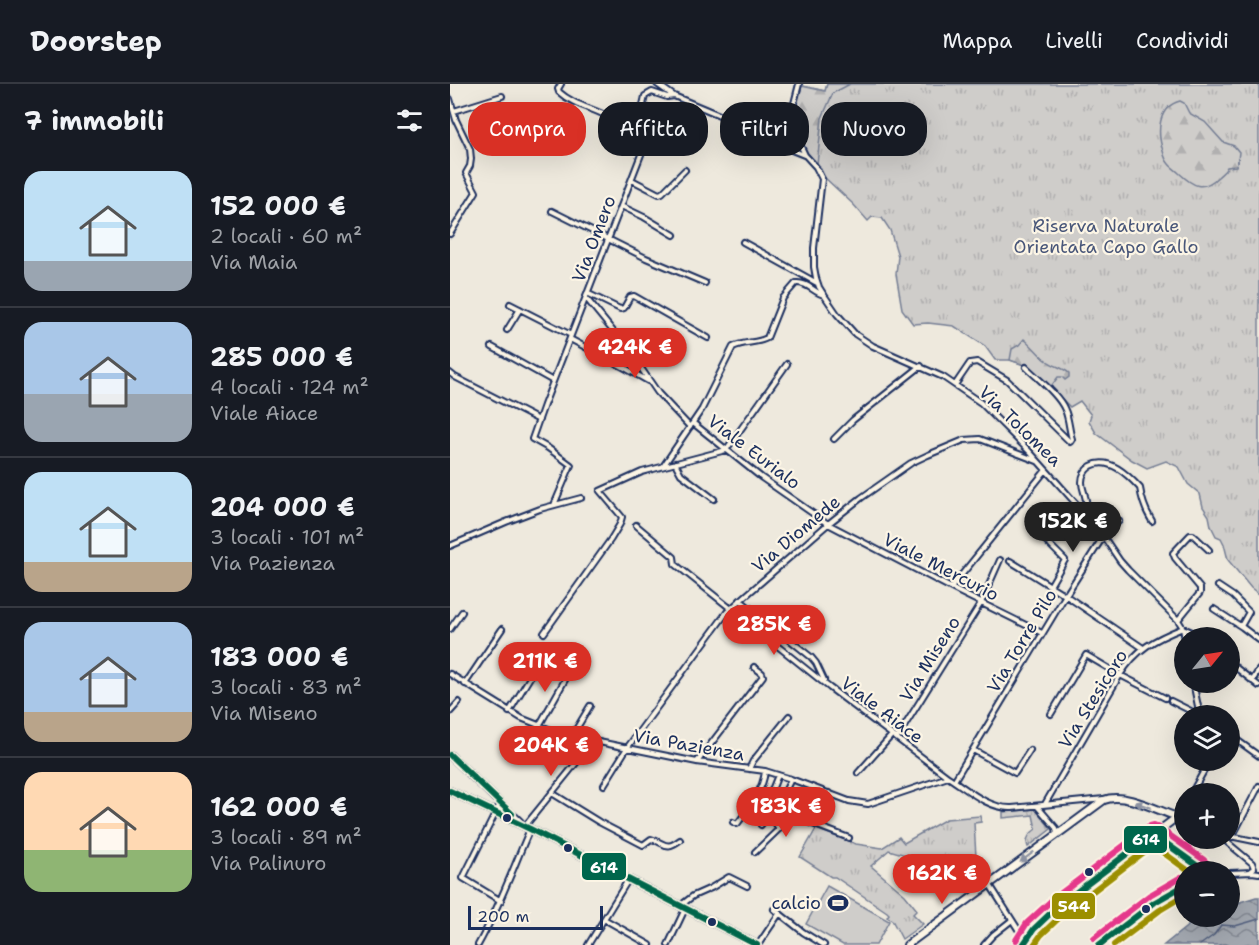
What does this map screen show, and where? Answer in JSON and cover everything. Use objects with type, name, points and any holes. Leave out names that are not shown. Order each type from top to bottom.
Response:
[{"type":"main road","points":[[450,755],[527,827]]},
{"type":"main road","points":[[450,791],[527,827],[758,945]]},
{"type":"main road","points":[[907,945],[1109,798],[1128,800],[1174,816]]},
{"type":"main road","points":[[1025,944],[1042,921],[1057,907],[1174,819]]},
{"type":"street","points":[[561,84],[559,92],[566,98],[598,112]]},
{"type":"street","points":[[657,84],[674,96],[720,115]]},
{"type":"street","points":[[794,102],[799,84]]},
{"type":"street","name":"Via Omero","points":[[644,102],[645,96],[652,92],[667,97],[674,96]]},
{"type":"street","points":[[454,111],[502,96]]},
{"type":"street","points":[[450,99],[463,137],[470,149],[470,166],[466,173],[477,192],[450,234]]},
{"type":"street","name":"Via Omero","points":[[538,421],[642,156]]},
{"type":"street","points":[[806,156],[816,167],[822,179],[814,267],[824,296]]},
{"type":"street","points":[[632,180],[659,194],[685,170]]},
{"type":"street","points":[[621,206],[674,235]]},
{"type":"street","points":[[552,211],[646,258],[705,283]]},
{"type":"street","points":[[743,242],[818,283]]},
{"type":"street","points":[[663,466],[702,409],[734,347],[740,343],[763,341],[767,338],[783,298],[796,283],[803,283],[824,296]]},
{"type":"street","points":[[587,295],[620,309],[624,308],[630,297],[634,296],[708,338]]},
{"type":"street","points":[[587,295],[658,393]]},
{"type":"street","name":"Via Tolomea","points":[[824,296],[855,334],[873,346],[943,377],[981,403],[1007,427],[1087,516],[1120,561],[1182,627]]},
{"type":"street","points":[[510,304],[648,381],[658,393]]},
{"type":"street","points":[[507,330],[520,309]]},
{"type":"street","points":[[492,346],[554,381]]},
{"type":"street","points":[[626,368],[630,352]]},
{"type":"street","name":"Via Tolomea","points":[[955,385],[970,363],[977,362],[1007,380],[1070,442],[1072,439],[1067,414],[1062,403],[1026,367]]},
{"type":"street","points":[[544,633],[620,525],[622,517],[600,491],[642,472],[726,450],[787,364]]},
{"type":"street","points":[[834,439],[853,420],[921,366]]},
{"type":"street","points":[[450,372],[538,421],[532,439],[571,465],[554,506]]},
{"type":"street","name":"Viale Eurialo","points":[[658,393],[691,425],[828,524]]},
{"type":"street","name":"Via Diomede","points":[[604,785],[627,748],[731,608],[828,524],[878,485],[911,463],[964,440],[980,439],[1039,462]]},
{"type":"street","name":"Via Tolomea","points":[[1087,516],[1083,475],[1087,469],[1098,463],[1110,464],[1118,468],[1140,488],[1141,499],[1152,521]]},
{"type":"street","points":[[675,464],[681,474],[714,499]]},
{"type":"street","points":[[951,588],[1046,470]]},
{"type":"street","points":[[450,546],[506,522],[581,498]]},
{"type":"street","name":"Via Torre Pilo","points":[[954,781],[1065,595],[1103,537],[1119,521]]},
{"type":"street","name":"Viale Mercurio","points":[[828,524],[1042,633]]},
{"type":"street","name":"Viale Aiace","points":[[636,525],[674,557],[675,564],[830,688],[948,777],[988,803],[1012,808],[1109,798]]},
{"type":"street","points":[[1035,530],[1065,560],[1050,586]]},
{"type":"street","points":[[1178,620],[1200,593],[1200,588],[1173,553],[1190,535],[1194,535],[1209,550]]},
{"type":"street","name":"Via Miseno","points":[[858,773],[894,737],[981,603],[1000,560]]},
{"type":"street","points":[[1010,561],[1143,648]]},
{"type":"street","points":[[1218,586],[1233,596],[1249,612],[1241,626]]},
{"type":"street","points":[[740,600],[811,657],[830,688]]},
{"type":"street","points":[[1214,609],[1259,640]]},
{"type":"street","points":[[450,629],[462,612]]},
{"type":"street","points":[[465,684],[502,629]]},
{"type":"street","name":"Via Stesicoro","points":[[1045,804],[1131,659],[1143,648],[1174,632]]},
{"type":"street","points":[[1051,714],[1086,655],[1165,698]]},
{"type":"street","points":[[697,762],[763,676],[754,667]]},
{"type":"street","points":[[509,712],[535,669]]},
{"type":"street","points":[[1252,681],[1259,670]]},
{"type":"street","points":[[539,726],[570,671]]},
{"type":"street","points":[[1240,671],[1259,686]]},
{"type":"street","name":"Via Pazienza","points":[[450,675],[509,712],[539,726],[572,736],[697,762],[765,771],[849,801],[868,804],[948,777]]},
{"type":"street","points":[[1171,701],[1179,705]]},
{"type":"street","points":[[450,712],[459,702]]},
{"type":"street","points":[[572,736],[590,706]]},
{"type":"street","points":[[749,769],[789,716]]},
{"type":"street","points":[[477,945],[501,901],[527,827],[594,741]]},
{"type":"street","points":[[1240,742],[1259,756]]},
{"type":"street","points":[[973,750],[1015,773],[1030,750]]},
{"type":"street","points":[[733,822],[738,823],[755,798],[763,784],[765,771]]},
{"type":"street","points":[[761,825],[773,807],[772,790],[778,775]]},
{"type":"street","points":[[755,852],[779,829],[771,816],[791,779]]},
{"type":"street","points":[[1240,820],[1259,786]]},
{"type":"street","points":[[552,793],[599,822],[643,845],[651,839],[667,846],[680,840]]},
{"type":"street","points":[[830,793],[806,814],[804,819],[849,838]]},
{"type":"street","points":[[500,804],[463,878],[501,901]]},
{"type":"street","points":[[1037,805],[1056,828],[1058,834]]},
{"type":"street","points":[[1153,834],[1191,861]]},
{"type":"street","points":[[1240,838],[1259,842]]},
{"type":"street","points":[[1235,849],[1252,863],[1254,868],[1249,872]]},
{"type":"street","points":[[1240,872],[1259,873]]},
{"type":"street","points":[[668,945],[683,908],[693,896],[729,877],[747,886]]},
{"type":"street","points":[[588,945],[628,880]]},
{"type":"street","points":[[990,885],[1025,944]]},
{"type":"street","points":[[1099,945],[1155,902],[1174,891]]},
{"type":"street","points":[[774,909],[824,945]]},
{"type":"street","points":[[758,945],[779,914]]},
{"type":"street","points":[[604,919],[650,945]]},
{"type":"street","points":[[984,945],[1012,920]]},
{"type":"green space","name":"Riserva Naturale Orientata Capo Gallo","points":[[827,84],[1259,84],[1259,594],[1251,588],[1228,560],[1224,544],[1221,538],[1216,536],[1211,526],[1200,494],[1188,484],[1179,467],[1166,461],[1147,468],[1132,460],[1096,433],[1089,421],[1091,415],[1080,401],[1070,407],[1030,367],[1010,360],[995,360],[985,346],[954,326],[913,324],[902,309],[896,274],[898,256],[890,230],[882,218],[872,217],[868,221],[823,176],[809,155],[809,102],[797,102],[802,86],[825,91]]},
{"type":"green space","points":[[827,84],[850,84],[833,93],[829,102],[821,102],[817,164],[809,155],[809,102],[797,102],[802,86],[825,91]]},
{"type":"green space","points":[[1180,101],[1184,103],[1189,113],[1205,122],[1223,142],[1234,146],[1239,152],[1236,166],[1227,167],[1207,185],[1193,184],[1170,165],[1164,154],[1160,136],[1163,115],[1172,104]]},
{"type":"green space","points":[[1024,339],[1046,360],[1069,373],[1069,377],[1065,380],[1058,377],[1052,389],[1030,367],[1010,360],[1012,349]]},
{"type":"green space","points":[[1035,809],[1051,829],[1028,847],[1029,836],[1036,829],[1033,815],[1003,818],[1003,812]]},
{"type":"green space","points":[[980,816],[981,822],[974,823],[976,857],[980,865],[976,868],[980,873],[975,880],[979,884],[975,887],[937,864],[889,850],[871,866],[905,895],[917,910],[913,914],[923,924],[902,939],[892,920],[887,917],[889,914],[887,912],[800,857],[816,829],[856,844],[882,848],[899,837],[904,843],[946,819]]},
{"type":"green space","name":"calcio","points":[[827,886],[889,921],[876,945],[843,945],[806,924]]},
{"type":"water","points":[[1259,897],[1259,945],[1164,945],[1186,927],[1240,927],[1240,902]]},
{"type":"transit line","name":"614","points":[[450,755],[512,814]]},
{"type":"transit line","name":"614","points":[[450,791],[530,829],[757,945]]},
{"type":"transit line","points":[[1016,940],[1027,923],[1052,900],[1150,826],[1158,827],[1205,861]]},
{"type":"transit line","name":"614","points":[[1023,945],[1034,929],[1057,907],[1153,834],[1191,861]]},
{"type":"transit line","name":"544","points":[[1034,945],[1063,914],[1153,845],[1175,861]]},
{"type":"transit line","points":[[1094,938],[1150,895],[1174,881]]},
{"type":"transit line","name":"614","points":[[1099,945],[1155,902],[1174,891]]},
{"type":"transit line","name":"544","points":[[1114,945],[1174,902]]},
{"type":"place","name":"calcio","points":[[838,903]]}]
